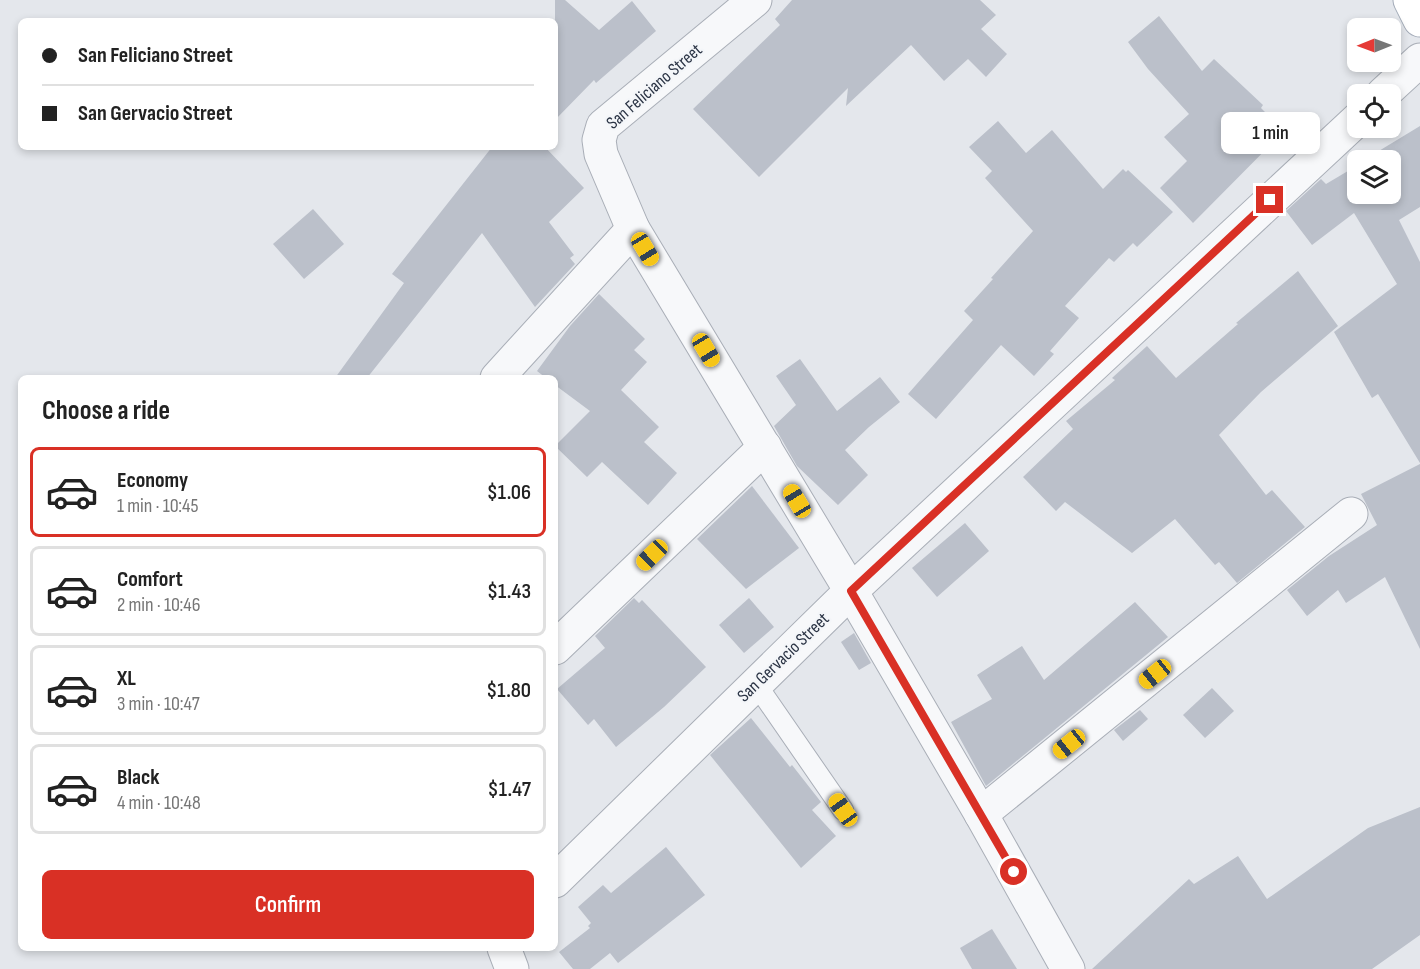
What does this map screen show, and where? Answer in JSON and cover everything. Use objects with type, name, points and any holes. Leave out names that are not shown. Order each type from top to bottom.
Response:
[{"type":"main road","points":[[1410,0],[1420,20]]},
{"type":"street","name":"San Feliciano Street","points":[[755,0],[603,126],[599,140],[601,154],[633,229],[851,591],[1068,969]]},
{"type":"street","points":[[1394,84],[1420,60]]},
{"type":"street","name":"San Gervacio Street","points":[[558,878],[851,591],[1347,128]]},
{"type":"street","points":[[500,375],[633,229]]},
{"type":"street","points":[[558,645],[765,447]]},
{"type":"street","points":[[981,814],[1351,514]]},
{"type":"street","points":[[505,951],[512,969]]},
{"type":"lane","points":[[756,684],[843,810]]},
{"type":"building","points":[[555,0],[565,0],[599,30],[632,1],[656,31],[596,83],[594,80],[558,117],[558,18],[555,18]]},
{"type":"building","points":[[792,0],[980,0],[996,15],[981,29],[1007,54],[986,77],[968,59],[944,81],[911,45],[846,106],[848,88],[759,177],[693,109],[780,25],[775,19]]},
{"type":"building","points":[[1159,16],[1202,71],[1214,59],[1263,105],[1261,108],[1284,131],[1193,223],[1160,188],[1187,161],[1164,137],[1189,114],[1148,69],[1128,42]]},
{"type":"building","points":[[998,121],[1026,153],[1052,130],[1103,189],[1123,169],[1126,172],[1128,170],[1173,212],[1137,247],[1133,243],[1114,262],[1109,258],[1065,306],[1079,318],[1050,351],[1054,354],[1034,376],[1001,345],[936,419],[908,394],[973,320],[964,311],[1033,231],[985,178],[992,171],[969,147]]},
{"type":"building","points":[[1420,126],[1420,207],[1399,220],[1420,262],[1420,463],[1378,394],[1372,398],[1334,332],[1397,284],[1354,213],[1312,245],[1286,211],[1321,179],[1326,184],[1347,172],[1347,204],[1401,204],[1401,150],[1380,150]]},
{"type":"building","points":[[490,150],[548,150],[584,188],[549,222],[574,255],[570,258],[575,264],[535,307],[482,233],[369,375],[337,375],[404,283],[392,274]]},
{"type":"building","points":[[313,209],[344,244],[304,279],[273,244]]},
{"type":"building","points":[[1298,271],[1338,326],[1261,392],[1219,435],[1266,495],[1272,490],[1305,527],[1237,583],[1219,562],[1215,565],[1175,519],[1132,553],[1065,502],[1056,511],[1023,477],[1073,429],[1066,421],[1115,380],[1112,378],[1147,346],[1176,378]]},
{"type":"building","points":[[599,294],[645,339],[634,350],[647,362],[621,390],[659,427],[644,442],[677,473],[648,505],[602,462],[587,477],[558,449],[558,443],[590,411],[558,387],[558,375],[542,375],[537,371],[570,326]]},
{"type":"building","points":[[800,359],[837,411],[880,377],[900,402],[845,450],[868,475],[838,505],[797,466],[774,426],[796,405],[776,376]]},
{"type":"building","points":[[1420,464],[1420,649],[1385,577],[1346,603],[1338,590],[1307,616],[1287,590],[1329,556],[1377,525],[1361,494]]},
{"type":"building","points":[[752,486],[799,548],[746,589],[697,539]]},
{"type":"building","points":[[965,523],[989,551],[937,597],[912,568]]},
{"type":"building","points":[[634,598],[639,603],[642,600],[706,667],[664,707],[616,747],[594,719],[588,725],[558,690],[605,648],[595,636]]},
{"type":"building","points":[[749,598],[774,627],[744,653],[719,625]]},
{"type":"building","points":[[1135,602],[1168,637],[986,786],[951,722],[992,699],[977,675],[1022,646],[1044,680]]},
{"type":"building","points":[[854,633],[871,663],[859,670],[841,642]]},
{"type":"building","points":[[1212,688],[1234,711],[1205,738],[1183,715]]},
{"type":"building","points":[[1140,710],[1148,719],[1123,741],[1114,730]]},
{"type":"building","points":[[751,718],[821,802],[812,810],[836,836],[801,868],[710,755]]},
{"type":"building","points":[[1420,807],[1420,935],[1372,969],[1092,969],[1189,879],[1194,884],[1238,856],[1267,899],[1368,828]]},
{"type":"building","points":[[666,847],[705,895],[618,963],[610,953],[590,969],[573,969],[559,952],[590,928],[588,926],[591,923],[578,907],[603,885],[611,893]]},
{"type":"building","points":[[992,929],[1017,969],[972,969],[960,948]]},
{"type":"route","points":[[1014,872],[851,591],[1270,200]]}]
